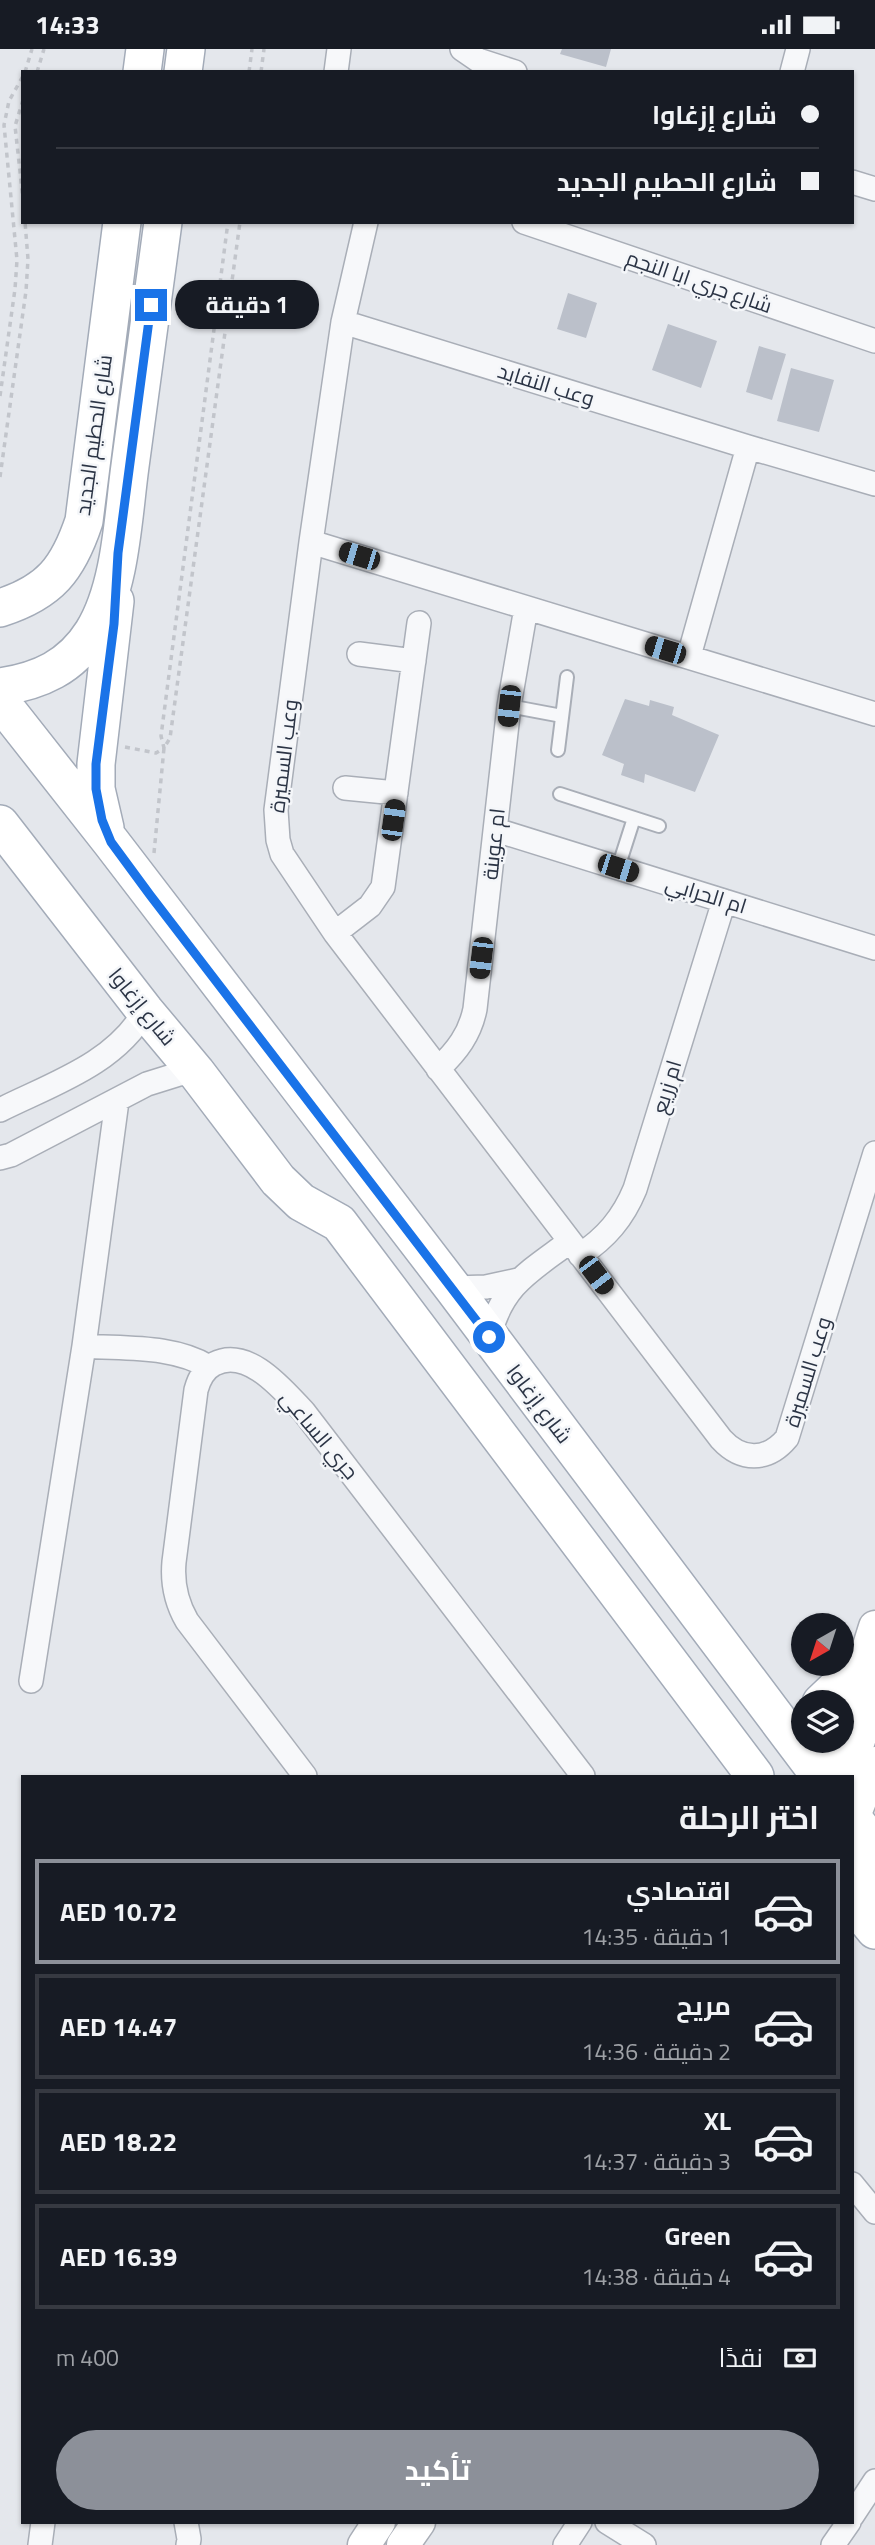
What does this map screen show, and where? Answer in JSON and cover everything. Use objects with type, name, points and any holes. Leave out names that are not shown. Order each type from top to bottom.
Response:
[{"type":"main road","points":[[142,70],[145,49]]},
{"type":"main road","points":[[183,70],[186,49]]},
{"type":"main road","name":"شارع الحطيم الجديد","points":[[0,608],[19,602],[41,590],[58,573],[74,551],[84,520],[122,224]]},
{"type":"main road","name":"شارع الحطيم الجديد","points":[[0,687],[42,678],[61,665],[94,631],[104,607],[118,553],[163,224]]},
{"type":"main road","points":[[111,842],[102,820],[96,789],[96,764],[114,624],[118,553]]},
{"type":"main road","name":"شارع إزغاوا","points":[[0,701],[489,1337],[790,1719],[818,1775]]},
{"type":"main road","name":"شارع إزغاوا","points":[[0,824],[289,1192],[344,1229],[542,1493],[736,1761],[754,1775]]},
{"type":"main road","points":[[542,1493],[579,1515],[604,1537],[818,1775]]},
{"type":"main road","points":[[819,1775],[869,1674],[875,1627]]},
{"type":"main road","points":[[843,1690],[869,1674]]},
{"type":"main road","points":[[854,1698],[869,1674]]},
{"type":"main road","points":[[819,1775],[828,1753]]},
{"type":"main road","points":[[854,1816],[875,1763]]},
{"type":"main road","points":[[854,1820],[875,1847]]},
{"type":"main road","points":[[854,1867],[865,1913]]},
{"type":"main road","points":[[364,2545],[378,2524]]},
{"type":"main road","points":[[403,2545],[418,2524]]},
{"type":"street","points":[[336,70],[339,49]]},
{"type":"street","points":[[462,49],[478,60],[509,70]]},
{"type":"street","points":[[793,70],[798,49]]},
{"type":"street","points":[[854,183],[875,189]]},
{"type":"street","name":"وعب السميرة","points":[[366,224],[343,322],[311,541],[276,825],[282,854],[289,867],[335,933],[728,1447],[748,1457],[770,1453],[787,1438],[875,1153]]},
{"type":"street","name":"شارع جري ابا النجم","points":[[535,224],[576,231],[875,341]]},
{"type":"street","name":"وعب النفايد","points":[[343,322],[875,484]]},
{"type":"street","points":[[689,656],[748,447]]},
{"type":"street","points":[[311,541],[875,714]]},
{"type":"street","name":"ام عوينة","points":[[438,1069],[463,1042],[472,1022],[509,706],[526,608]]},
{"type":"street","points":[[335,933],[370,906],[383,887],[419,623]]},
{"type":"street","points":[[359,654],[414,661]]},
{"type":"street","points":[[345,788],[396,793]]},
{"type":"street","name":"ام الحرابي","points":[[496,831],[875,948]]},
{"type":"street","name":"ام زريع","points":[[575,1248],[600,1241],[618,1221],[635,1189],[724,901]]},
{"type":"street","points":[[0,1110],[104,1057],[128,1037],[145,1011]]},
{"type":"street","points":[[0,1158],[162,1078],[196,1072]]},
{"type":"street","points":[[31,1681],[84,1346],[117,1101]]},
{"type":"street","points":[[453,1288],[486,1287],[518,1280],[575,1248]]},
{"type":"street","points":[[489,1337],[502,1301],[518,1280]]},
{"type":"street","points":[[84,1346],[172,1352],[209,1367],[198,1381],[194,1401],[174,1562],[176,1599],[187,1621],[304,1775]]},
{"type":"street","name":"جري الساعي","points":[[209,1367],[225,1360],[249,1364],[278,1386],[304,1412],[582,1775]]},
{"type":"street","points":[[854,2186],[875,2212]]},
{"type":"street","points":[[854,2513],[875,2481]]},
{"type":"street","points":[[40,2545],[43,2524]]},
{"type":"street","points":[[186,2524],[188,2545]]},
{"type":"street","points":[[565,2545],[579,2524]]},
{"type":"street","points":[[610,2524],[644,2545]]},
{"type":"street","points":[[833,2545],[848,2524]]},
{"type":"lane","points":[[558,750],[567,677]]},
{"type":"lane","points":[[509,706],[562,716]]},
{"type":"lane","points":[[560,794],[659,825]]},
{"type":"lane","points":[[618,868],[634,818]]},
{"type":"path","points":[[25,70],[32,49]]},
{"type":"path","points":[[38,70],[44,49]]},
{"type":"path","points":[[249,70],[252,49]]},
{"type":"path","points":[[261,70],[264,49]]},
{"type":"path","points":[[0,397],[17,260],[4,125],[9,101],[21,79]]},
{"type":"path","points":[[21,106],[15,126],[21,181]]},
{"type":"path","points":[[0,477],[28,275],[25,224]]},
{"type":"path","points":[[154,855],[164,748],[161,736],[228,224]]},
{"type":"path","points":[[123,747],[156,753],[164,748],[170,738],[240,224]]},
{"type":"building","points":[[562,49],[611,49],[606,67],[560,54]]},
{"type":"building","points":[[568,293],[597,303],[586,338],[557,329]]},
{"type":"building","points":[[668,324],[717,341],[701,388],[652,370]]},
{"type":"building","points":[[759,346],[786,354],[772,400],[746,392]]},
{"type":"building","points":[[791,368],[834,380],[819,432],[777,421]]},
{"type":"building","points":[[625,699],[649,706],[650,700],[674,707],[672,715],[719,735],[695,792],[645,774],[644,783],[621,775],[624,764],[602,755]]},
{"type":"route","points":[[151,305],[118,553],[114,624],[96,764],[96,789],[102,820],[111,842],[150,895],[489,1337]]}]
